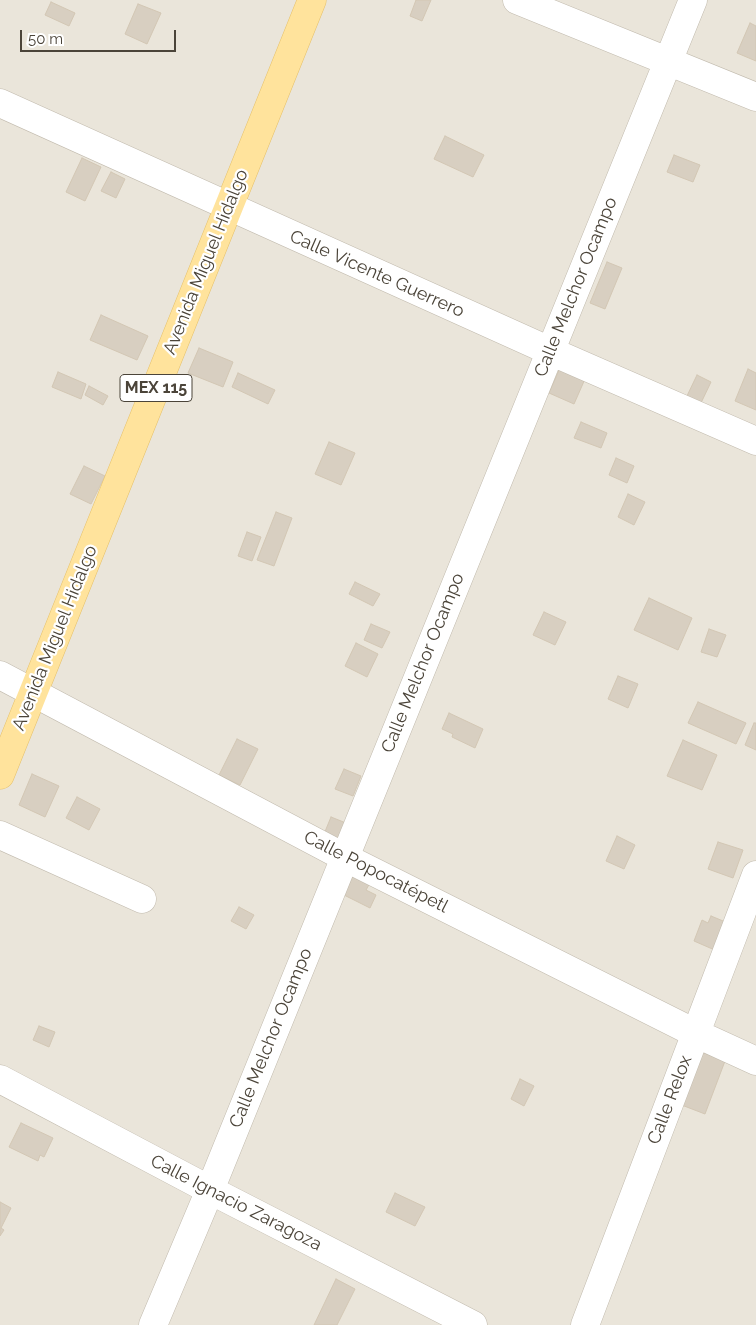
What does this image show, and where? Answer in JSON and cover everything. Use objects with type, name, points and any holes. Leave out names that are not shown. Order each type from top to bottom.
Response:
[{"type":"main road","name":"Avenida Miguel Hidalgo","points":[[0,775],[312,0]]},
{"type":"street","points":[[517,0],[756,97]]},
{"type":"street","name":"Calle Melchor Ocampo","points":[[153,1325],[210,1190],[693,0]]},
{"type":"street","name":"Calle Vicente Guerrero","points":[[0,103],[550,351],[756,441]]},
{"type":"street","name":"Calle Popocatépetl","points":[[0,675],[344,857],[695,1033],[756,1061]]},
{"type":"street","points":[[0,835],[142,899]]},
{"type":"street","name":"Calle Relox","points":[[585,1325],[756,875]]},
{"type":"street","name":"Calle Ignacio Zaragoza","points":[[0,1080],[473,1325]]},
{"type":"shaded area","points":[[0,0],[756,0],[756,1325],[0,1325]]},
{"type":"building","points":[[416,0],[431,0],[422,21],[410,16]]},
{"type":"building","points":[[51,2],[75,13],[69,26],[45,15]]},
{"type":"building","points":[[138,4],[161,13],[147,44],[125,34]]},
{"type":"building","points":[[750,23],[756,26],[756,61],[737,53]]},
{"type":"building","points":[[445,136],[484,155],[473,177],[434,159]]},
{"type":"building","points":[[674,155],[700,165],[693,182],[667,172]]},
{"type":"building","points":[[82,158],[101,167],[85,201],[66,192]]},
{"type":"building","points":[[111,172],[125,179],[116,198],[101,191]]},
{"type":"building","points":[[607,262],[622,268],[605,309],[590,303]]},
{"type":"building","points":[[101,315],[148,336],[137,360],[90,340]]},
{"type":"building","points":[[199,348],[233,362],[223,387],[188,373]]},
{"type":"building","points":[[560,368],[585,379],[574,404],[549,393]]},
{"type":"building","points":[[748,369],[756,373],[756,410],[735,401]]},
{"type":"building","points":[[58,372],[86,384],[81,399],[52,387]]},
{"type":"building","points":[[238,373],[275,390],[268,404],[232,387]]},
{"type":"building","points":[[697,375],[711,382],[700,405],[686,398]]},
{"type":"building","points":[[89,386],[108,396],[103,405],[85,395]]},
{"type":"building","points":[[581,422],[607,433],[601,448],[574,438]]},
{"type":"building","points":[[329,442],[355,453],[341,485],[315,474]]},
{"type":"building","points":[[616,458],[634,466],[627,483],[609,475]]},
{"type":"building","points":[[84,466],[105,476],[91,504],[70,494]]},
{"type":"building","points":[[628,494],[645,502],[634,525],[618,517]]},
{"type":"building","points":[[276,512],[292,518],[274,566],[257,560]]},
{"type":"building","points":[[247,532],[261,537],[252,561],[238,556]]},
{"type":"building","points":[[355,582],[380,594],[373,606],[349,594]]},
{"type":"building","points":[[649,598],[692,618],[678,650],[634,630]]},
{"type":"building","points":[[544,612],[566,622],[555,645],[533,635]]},
{"type":"building","points":[[371,624],[390,632],[382,648],[364,640]]},
{"type":"building","points":[[709,629],[726,635],[717,657],[701,652]]},
{"type":"building","points":[[356,643],[378,654],[367,677],[345,666]]},
{"type":"building","points":[[618,676],[638,684],[628,708],[608,699]]},
{"type":"building","points":[[698,702],[746,723],[736,744],[688,723]]},
{"type":"building","points":[[449,713],[483,729],[475,748],[452,737],[453,734],[442,729]]},
{"type":"building","points":[[754,723],[756,723],[756,750],[745,745]]},
{"type":"building","points":[[237,739],[258,749],[240,785],[219,775]]},
{"type":"building","points":[[683,740],[717,755],[702,790],[667,776]]},
{"type":"building","points":[[344,769],[361,776],[353,796],[335,789]]},
{"type":"building","points":[[32,774],[59,786],[45,817],[19,805]]},
{"type":"building","points":[[77,797],[100,809],[89,830],[66,818]]},
{"type":"building","points":[[331,817],[346,823],[337,846],[322,839]]},
{"type":"building","points":[[617,836],[635,845],[624,869],[606,861]]},
{"type":"building","points":[[718,842],[743,850],[733,878],[708,869]]},
{"type":"building","points":[[354,873],[371,881],[366,890],[376,895],[370,908],[344,895]]},
{"type":"building","points":[[239,907],[254,915],[246,929],[231,921]]},
{"type":"building","points":[[711,916],[728,923],[717,951],[694,941],[702,920],[708,923]]},
{"type":"building","points":[[39,1026],[55,1032],[49,1047],[33,1040]]},
{"type":"building","points":[[699,1051],[725,1061],[705,1114],[679,1104]]},
{"type":"building","points":[[520,1079],[534,1086],[524,1106],[511,1099]]},
{"type":"building","points":[[21,1123],[53,1138],[44,1157],[40,1155],[38,1161],[9,1147]]},
{"type":"building","points":[[395,1193],[425,1207],[415,1226],[386,1212]]},
{"type":"building","points":[[0,1202],[11,1208],[1,1228],[4,1230],[0,1236]]},
{"type":"building","points":[[336,1279],[355,1289],[337,1325],[314,1325]]}]
